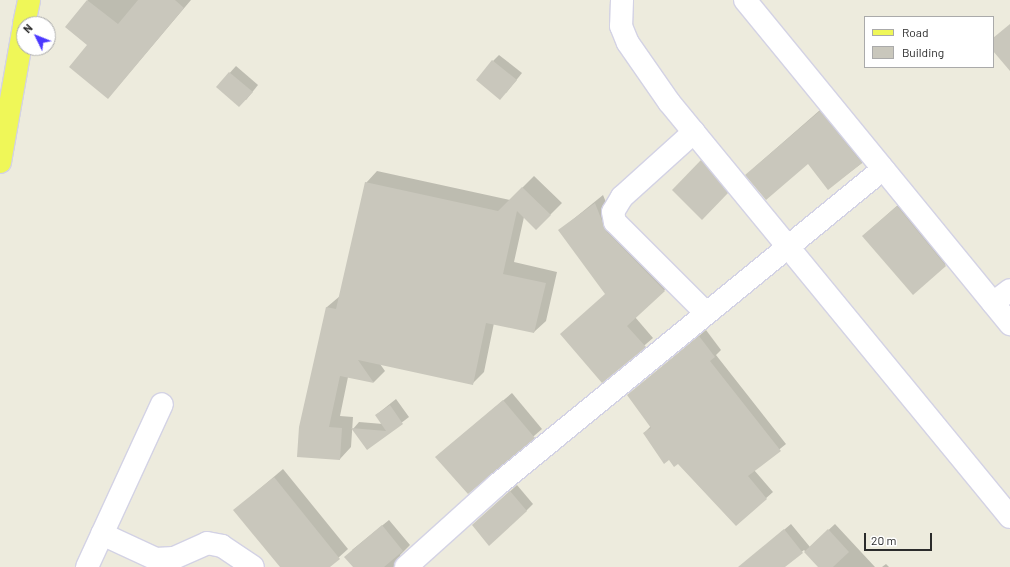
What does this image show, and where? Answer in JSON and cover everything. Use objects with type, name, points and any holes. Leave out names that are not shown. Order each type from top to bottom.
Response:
[{"type":"main road","points":[[25,16],[28,0]]},
{"type":"main road","points":[[0,162],[19,56]]},
{"type":"street","points":[[622,0],[621,26],[628,43],[694,132],[1010,517]]},
{"type":"street","points":[[745,0],[884,169],[1002,297],[1010,324]]},
{"type":"street","points":[[694,132],[622,197],[613,212],[616,222],[705,312]]},
{"type":"street","points":[[406,567],[497,485],[705,312],[788,248],[884,169]]},
{"type":"street","points":[[88,567],[162,404]]},
{"type":"street","points":[[102,534],[156,559],[175,563],[207,543],[222,546],[253,567]]},
{"type":"building","points":[[87,0],[118,24],[138,0],[175,0],[184,8],[108,99],[69,67],[87,45],[65,27]]},
{"type":"building","points":[[1010,24],[1010,71],[994,52],[994,37]]},
{"type":"building","points":[[492,60],[517,80],[500,100],[476,80]]},
{"type":"building","points":[[229,72],[253,92],[239,107],[216,87]]},
{"type":"building","points":[[820,111],[862,163],[828,190],[808,164],[766,200],[745,175]]},
{"type":"building","points":[[701,160],[728,193],[702,220],[672,190]]},
{"type":"building","points":[[365,182],[498,211],[522,187],[551,215],[536,230],[517,211],[503,274],[546,283],[534,333],[486,323],[473,385],[358,360],[374,383],[340,376],[329,427],[342,428],[340,460],[297,457],[299,427],[326,307],[336,309]]},
{"type":"building","points":[[595,203],[606,231],[665,291],[627,326],[646,347],[602,383],[560,334],[605,294],[558,230]]},
{"type":"building","points":[[897,206],[946,266],[913,295],[862,236]]},
{"type":"building","points":[[699,336],[715,357],[710,361],[781,451],[748,476],[767,499],[736,526],[678,464],[674,467],[669,460],[664,464],[643,433],[651,428],[627,395]]},
{"type":"building","points":[[503,400],[535,438],[468,494],[435,457]]},
{"type":"building","points":[[390,405],[403,424],[367,450],[351,428],[386,431],[375,415]]},
{"type":"building","points":[[274,477],[340,559],[330,567],[280,567],[233,510]]},
{"type":"building","points":[[510,491],[527,511],[489,546],[472,525]]},
{"type":"building","points":[[382,525],[403,551],[384,567],[353,567],[344,557]]},
{"type":"building","points":[[784,529],[803,553],[785,567],[738,567]]},
{"type":"building","points":[[828,529],[849,552],[833,567],[818,567],[804,552]]}]
